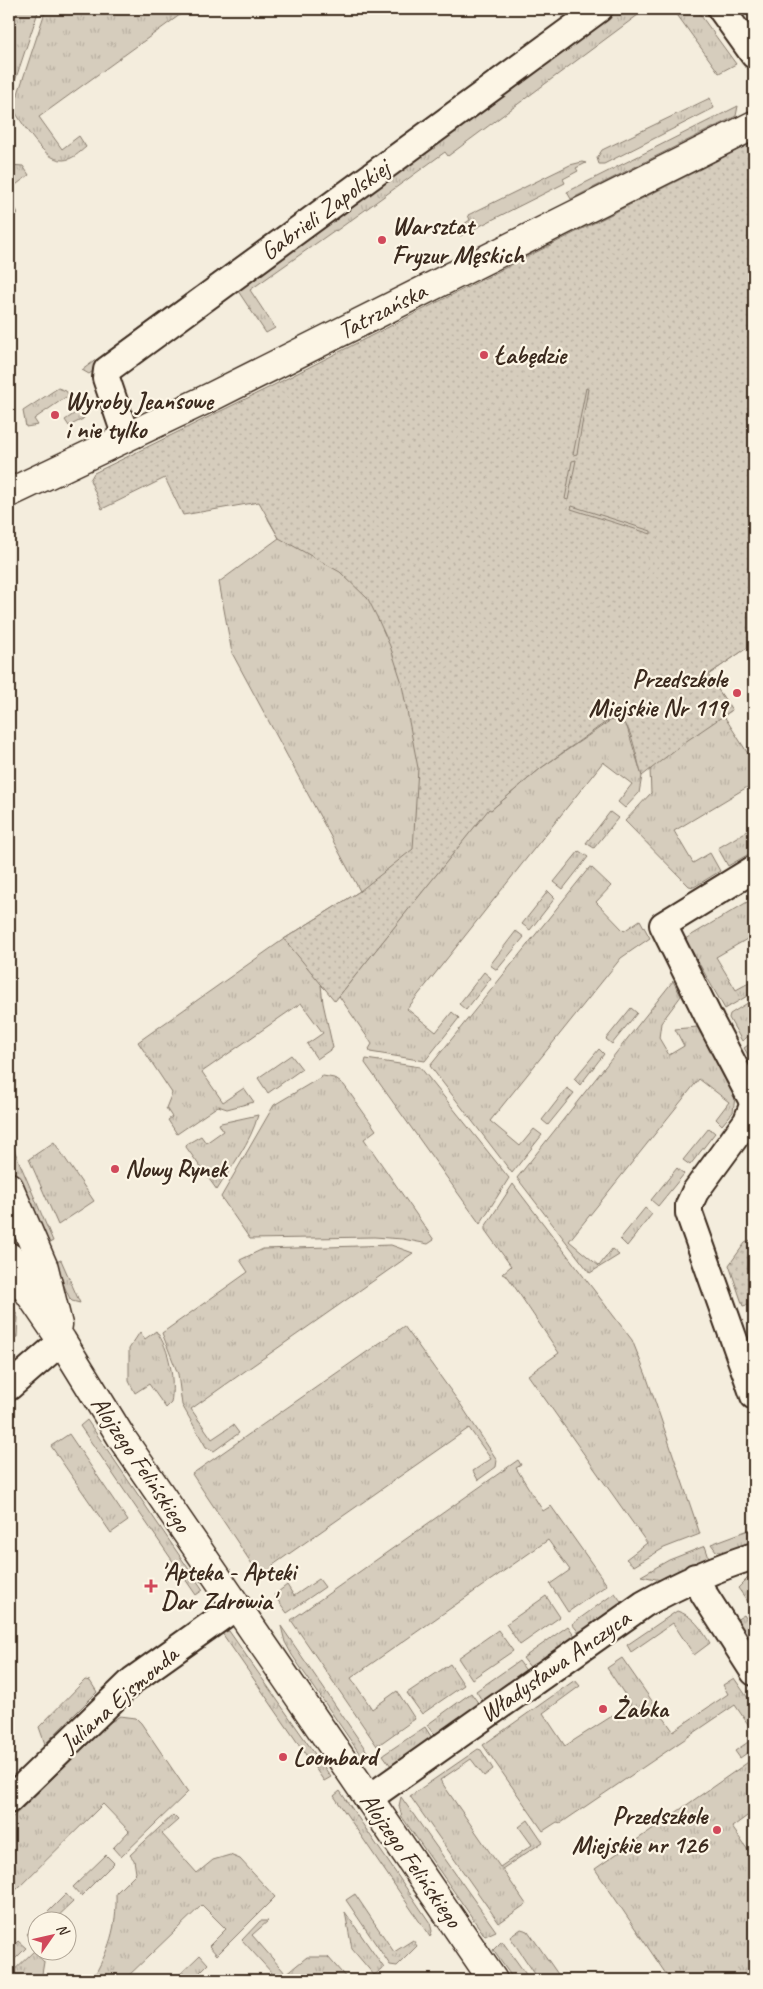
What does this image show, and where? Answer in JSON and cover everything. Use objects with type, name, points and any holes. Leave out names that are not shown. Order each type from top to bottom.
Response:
[{"type":"street","name":"Gabrieli Zapolskiej","points":[[126,437],[106,378],[107,370],[600,9]]},
{"type":"street","points":[[721,9],[754,55]]},
{"type":"street","name":"Tatrzańska","points":[[9,492],[219,392],[754,125]]},
{"type":"street","points":[[754,869],[663,925],[751,1098],[752,1105],[747,1121],[695,1192],[689,1205],[691,1222],[754,1396]]},
{"type":"street","name":"Alojzego Felińskiego","points":[[9,1187],[44,1268],[62,1341]]},
{"type":"street","name":"Alojzego Felińskiego","points":[[9,1257],[18,1278],[62,1341],[98,1402],[493,1980]]},
{"type":"street","points":[[9,1387],[62,1341]]},
{"type":"street","name":"Władysława Anczyca","points":[[368,1799],[644,1604],[695,1577],[754,1556]]},
{"type":"street","points":[[695,1577],[754,1672]]},
{"type":"street","name":"Juliana Ejsmonda","points":[[9,1800],[133,1680],[237,1606]]},
{"type":"green space","points":[[9,9],[39,9],[9,99]]},
{"type":"green space","points":[[46,9],[188,9],[39,117],[62,149],[79,136],[86,147],[66,160],[56,159],[41,148],[13,109]]},
{"type":"green space","points":[[620,9],[646,9],[448,156],[445,152],[336,231],[250,290],[275,328],[266,333],[236,288]]},
{"type":"green space","points":[[673,9],[696,9],[736,64],[719,73]]},
{"type":"green space","points":[[710,98],[714,108],[604,164],[599,164],[597,158],[602,150]]},
{"type":"green space","points":[[738,106],[736,116],[571,199],[567,192]]},
{"type":"green space","points":[[754,142],[754,177],[748,180],[752,188],[754,203],[754,643],[708,675],[732,710],[685,742],[642,776],[629,731],[623,722],[617,720],[606,722],[541,768],[491,810],[489,809],[335,1001],[284,939],[360,891],[413,849],[418,768],[401,680],[390,646],[377,617],[368,599],[340,572],[279,538],[259,502],[183,515],[165,478],[102,509],[90,480],[94,473],[268,388]]},
{"type":"green space","points":[[586,163],[576,168],[578,171],[563,179],[565,183],[460,236],[458,228],[470,220],[468,215],[570,165]]},
{"type":"green space","points":[[9,165],[23,166],[29,175],[13,187],[9,196]]},
{"type":"green space","points":[[9,197],[18,213],[9,220]]},
{"type":"green space","points":[[317,199],[319,201],[211,283],[208,278]]},
{"type":"green space","points":[[194,288],[196,295],[89,374],[82,370]]},
{"type":"green space","points":[[58,388],[66,391],[84,417],[83,419],[69,426],[65,420],[77,412],[66,397],[34,419],[38,425],[26,427],[23,411]]},
{"type":"green space","points":[[586,388],[588,389],[577,454],[573,455]]},
{"type":"green space","points":[[295,441],[499,756],[326,990],[321,985],[333,1048],[317,1059],[307,1044],[323,1033],[301,1003],[202,1072],[223,1102],[244,1088],[254,1102],[227,1109],[218,1106],[177,1134],[168,1120],[172,1117],[166,1108],[172,1093],[138,1042],[284,939],[360,891],[232,653],[219,582],[279,538],[268,519]]},
{"type":"green space","points":[[576,460],[568,500],[565,499],[572,461]]},
{"type":"green space","points":[[572,506],[651,531],[651,534],[571,509]]},
{"type":"green space","points":[[754,621],[754,643],[708,675],[732,710],[724,716],[754,763],[754,783],[674,831],[693,863],[710,853],[720,871],[694,887],[689,886],[625,821],[651,793],[650,769],[640,730]]},
{"type":"green space","points":[[611,720],[620,721],[627,727],[642,776],[639,793],[625,808],[618,802],[632,784],[603,762],[407,1009],[436,1032],[452,1012],[459,1018],[425,1061],[370,1052],[369,1049],[372,1044],[339,996],[489,808],[491,810],[541,768]]},
{"type":"green space","points":[[610,812],[618,818],[594,848],[586,843]]},
{"type":"green space","points":[[754,827],[754,851],[728,866],[718,848]]},
{"type":"green space","points":[[579,851],[588,857],[563,889],[554,882]]},
{"type":"green space","points":[[591,867],[611,886],[596,902],[624,931],[640,920],[650,938],[621,958],[490,1121],[520,1146],[534,1129],[542,1135],[512,1173],[430,1066]]},
{"type":"green space","points":[[548,891],[555,898],[530,930],[522,924]]},
{"type":"green space","points":[[754,898],[754,935],[716,957],[736,990],[754,980],[754,992],[725,1009],[685,939]]},
{"type":"green space","points":[[516,931],[524,937],[497,970],[490,965]]},
{"type":"green space","points":[[484,972],[491,978],[466,1010],[459,1004]]},
{"type":"green space","points":[[673,981],[681,996],[661,1023],[659,1038],[669,1055],[684,1046],[675,1029],[698,1027],[735,1097],[733,1112],[722,1125],[716,1119],[729,1102],[699,1079],[569,1241],[599,1266],[612,1249],[619,1255],[590,1273],[517,1178]]},
{"type":"green space","points":[[754,999],[754,1020],[748,1025],[754,1032],[742,1041],[729,1018],[730,1014]]},
{"type":"green space","points":[[631,1008],[637,1013],[612,1044],[606,1039]]},
{"type":"green space","points":[[754,1041],[754,1065],[744,1048]]},
{"type":"green space","points":[[599,1049],[604,1054],[580,1085],[574,1079]]},
{"type":"green space","points":[[291,1055],[302,1069],[268,1093],[258,1078]]},
{"type":"green space","points":[[366,1059],[420,1067],[509,1178],[480,1224],[365,1063]]},
{"type":"green space","points":[[323,1076],[334,1078],[344,1085],[376,1130],[364,1139],[434,1240],[428,1244],[403,1239],[374,1237],[250,1239],[221,1197],[274,1105]]},
{"type":"green space","points":[[567,1088],[574,1093],[548,1125],[542,1120]]},
{"type":"green space","points":[[258,1115],[246,1145],[217,1190],[186,1147],[187,1144],[201,1136],[206,1143],[223,1131],[219,1124],[221,1123]]},
{"type":"green space","points":[[709,1128],[715,1133],[690,1165],[683,1160]]},
{"type":"green space","points":[[9,1138],[53,1241],[46,1245],[9,1160]]},
{"type":"green space","points":[[54,1142],[94,1201],[58,1225],[29,1159]]},
{"type":"green space","points":[[677,1168],[684,1174],[658,1206],[651,1200]]},
{"type":"green space","points":[[513,1184],[632,1340],[646,1375],[700,1534],[664,1548],[634,1566],[626,1559],[647,1543],[528,1375],[559,1353],[508,1277],[502,1274],[511,1266],[485,1230],[485,1227]]},
{"type":"green space","points":[[645,1208],[652,1214],[627,1246],[620,1239]]},
{"type":"green space","points":[[754,1238],[754,1303],[743,1306],[729,1265],[745,1243]]},
{"type":"green space","points":[[391,1245],[413,1253],[191,1409],[212,1439],[233,1425],[239,1433],[214,1451],[206,1447],[182,1405],[178,1374],[162,1333],[248,1272],[240,1260],[263,1249]]},
{"type":"green space","points":[[61,1260],[80,1303],[70,1299],[54,1263]]},
{"type":"green space","points":[[9,1294],[18,1318],[17,1338],[9,1323]]},
{"type":"green space","points":[[404,1326],[461,1405],[497,1460],[496,1467],[478,1480],[473,1471],[491,1459],[469,1428],[273,1565],[275,1569],[262,1579],[192,1474]]},
{"type":"green space","points":[[156,1331],[165,1347],[172,1375],[171,1403],[166,1408],[149,1384],[135,1393],[129,1381],[129,1349],[140,1332],[145,1339]]},
{"type":"green space","points":[[87,1420],[203,1590],[196,1595],[80,1426]]},
{"type":"green space","points":[[69,1434],[128,1521],[111,1533],[51,1446]]},
{"type":"green space","points":[[518,1460],[521,1465],[516,1468],[543,1511],[551,1506],[607,1585],[568,1612],[550,1584],[570,1570],[548,1540],[351,1678],[372,1709],[397,1691],[415,1719],[377,1746],[291,1620]]},
{"type":"green space","points":[[754,1528],[754,1543],[723,1553],[716,1551],[711,1544]]},
{"type":"green space","points":[[705,1546],[710,1561],[661,1580],[641,1576],[669,1560]]},
{"type":"green space","points":[[754,1576],[754,1610],[738,1588],[749,1577]]},
{"type":"green space","points":[[319,1579],[325,1587],[287,1613],[274,1595],[287,1585],[294,1596]]},
{"type":"green space","points":[[615,1593],[623,1604],[580,1634],[572,1624]]},
{"type":"green space","points":[[546,1596],[560,1617],[520,1645],[506,1624]]},
{"type":"green space","points":[[677,1611],[693,1620],[710,1643],[694,1655],[673,1623],[631,1652],[627,1645]]},
{"type":"green space","points":[[744,1615],[754,1630],[754,1647],[736,1620]]},
{"type":"green space","points":[[281,1626],[368,1753],[362,1757],[292,1655],[285,1642]]},
{"type":"green space","points":[[568,1626],[575,1636],[530,1667],[523,1658]]},
{"type":"green space","points":[[498,1630],[513,1651],[472,1679],[458,1658]]},
{"type":"green space","points":[[229,1631],[331,1777],[324,1781],[222,1633]]},
{"type":"green space","points":[[622,1658],[673,1731],[728,1694],[723,1685],[734,1678],[754,1707],[754,1733],[735,1705],[561,1823],[557,1822],[543,1831],[483,1745],[575,1680],[580,1686],[543,1713],[565,1746],[631,1704],[607,1668]]},
{"type":"green space","points":[[519,1661],[527,1672],[483,1702],[476,1691]]},
{"type":"green space","points":[[450,1664],[464,1685],[422,1714],[407,1693]]},
{"type":"green space","points":[[85,1680],[90,1681],[97,1692],[45,1744],[39,1727]]},
{"type":"green space","points":[[471,1693],[479,1704],[435,1736],[427,1725]]},
{"type":"green space","points":[[120,1716],[136,1718],[141,1723],[188,1792],[121,1857],[113,1848],[129,1831],[103,1804],[9,1897],[9,1821],[109,1723]]},
{"type":"green space","points":[[425,1727],[432,1738],[391,1766],[383,1755]]},
{"type":"green space","points":[[754,1738],[754,1748],[740,1758],[735,1751]]},
{"type":"green space","points":[[478,1749],[481,1750],[493,1769],[484,1776],[471,1759],[440,1780],[500,1867],[532,1845],[519,1827],[528,1820],[543,1842],[502,1869],[526,1904],[499,1923],[410,1796]]},
{"type":"green space","name":"Przedszkole Miejskie nr 126","points":[[754,1758],[754,1811],[732,1827],[754,1859],[754,1980],[670,1980],[595,1869]]},
{"type":"green space","points":[[340,1791],[430,1923],[432,1931],[430,1937],[334,1796]]},
{"type":"green space","points":[[401,1797],[496,1931],[485,1936],[402,1817],[399,1806]]},
{"type":"green space","points":[[173,1815],[178,1820],[162,1834],[197,1873],[213,1860],[230,1855],[240,1859],[275,1897],[217,1955],[209,1946],[226,1929],[202,1905],[124,1980],[92,1980],[111,1938],[115,1917],[116,1893],[136,1873],[134,1860],[130,1855]]},
{"type":"green space","points":[[106,1855],[114,1863],[81,1896],[73,1887]]},
{"type":"green space","points":[[66,1894],[73,1902],[62,1912],[48,1912]]},
{"type":"green space","points":[[355,1894],[394,1952],[413,1940],[417,1946],[397,1966],[390,1965],[346,1900]]},
{"type":"green space","points":[[345,1912],[384,1968],[374,1975],[352,1949]]},
{"type":"green space","points":[[260,1921],[268,1921],[252,1935],[286,1974],[307,1957],[328,1957],[348,1980],[264,1980],[272,1973],[242,1940]]},
{"type":"green space","points":[[521,1929],[528,1931],[562,1980],[539,1980],[510,1937]]},
{"type":"green space","points":[[18,1941],[26,1948],[9,1965],[9,1950]]},
{"type":"green space","points":[[502,1941],[530,1980],[514,1980],[493,1950]]},
{"type":"green space","points":[[200,1955],[208,1964],[192,1980],[174,1980]]},
{"type":"green space","points":[[28,1957],[28,1962],[44,1962],[41,1980],[9,1980],[9,1975]]},
{"type":"place","name":"Warsztat Fryzur Męskich","points":[[382,240]]},
{"type":"place","name":"Łabędzie","points":[[484,355]]},
{"type":"place","name":"Wyroby Jeansowe i nie tylko","points":[[55,415]]},
{"type":"place","name":"Przedszkole Miejskie Nr 119","points":[[737,693]]},
{"type":"place","name":"Nowy Rynek","points":[[115,1169]]},
{"type":"place","name":"'Apteka - Apteki Dar Zdrowia'","points":[[151,1586]]},
{"type":"place","name":"Żabka","points":[[603,1709]]},
{"type":"place","name":"Loombard","points":[[283,1757]]},
{"type":"place","name":"Przedszkole Miejskie nr 126","points":[[717,1830]]}]
